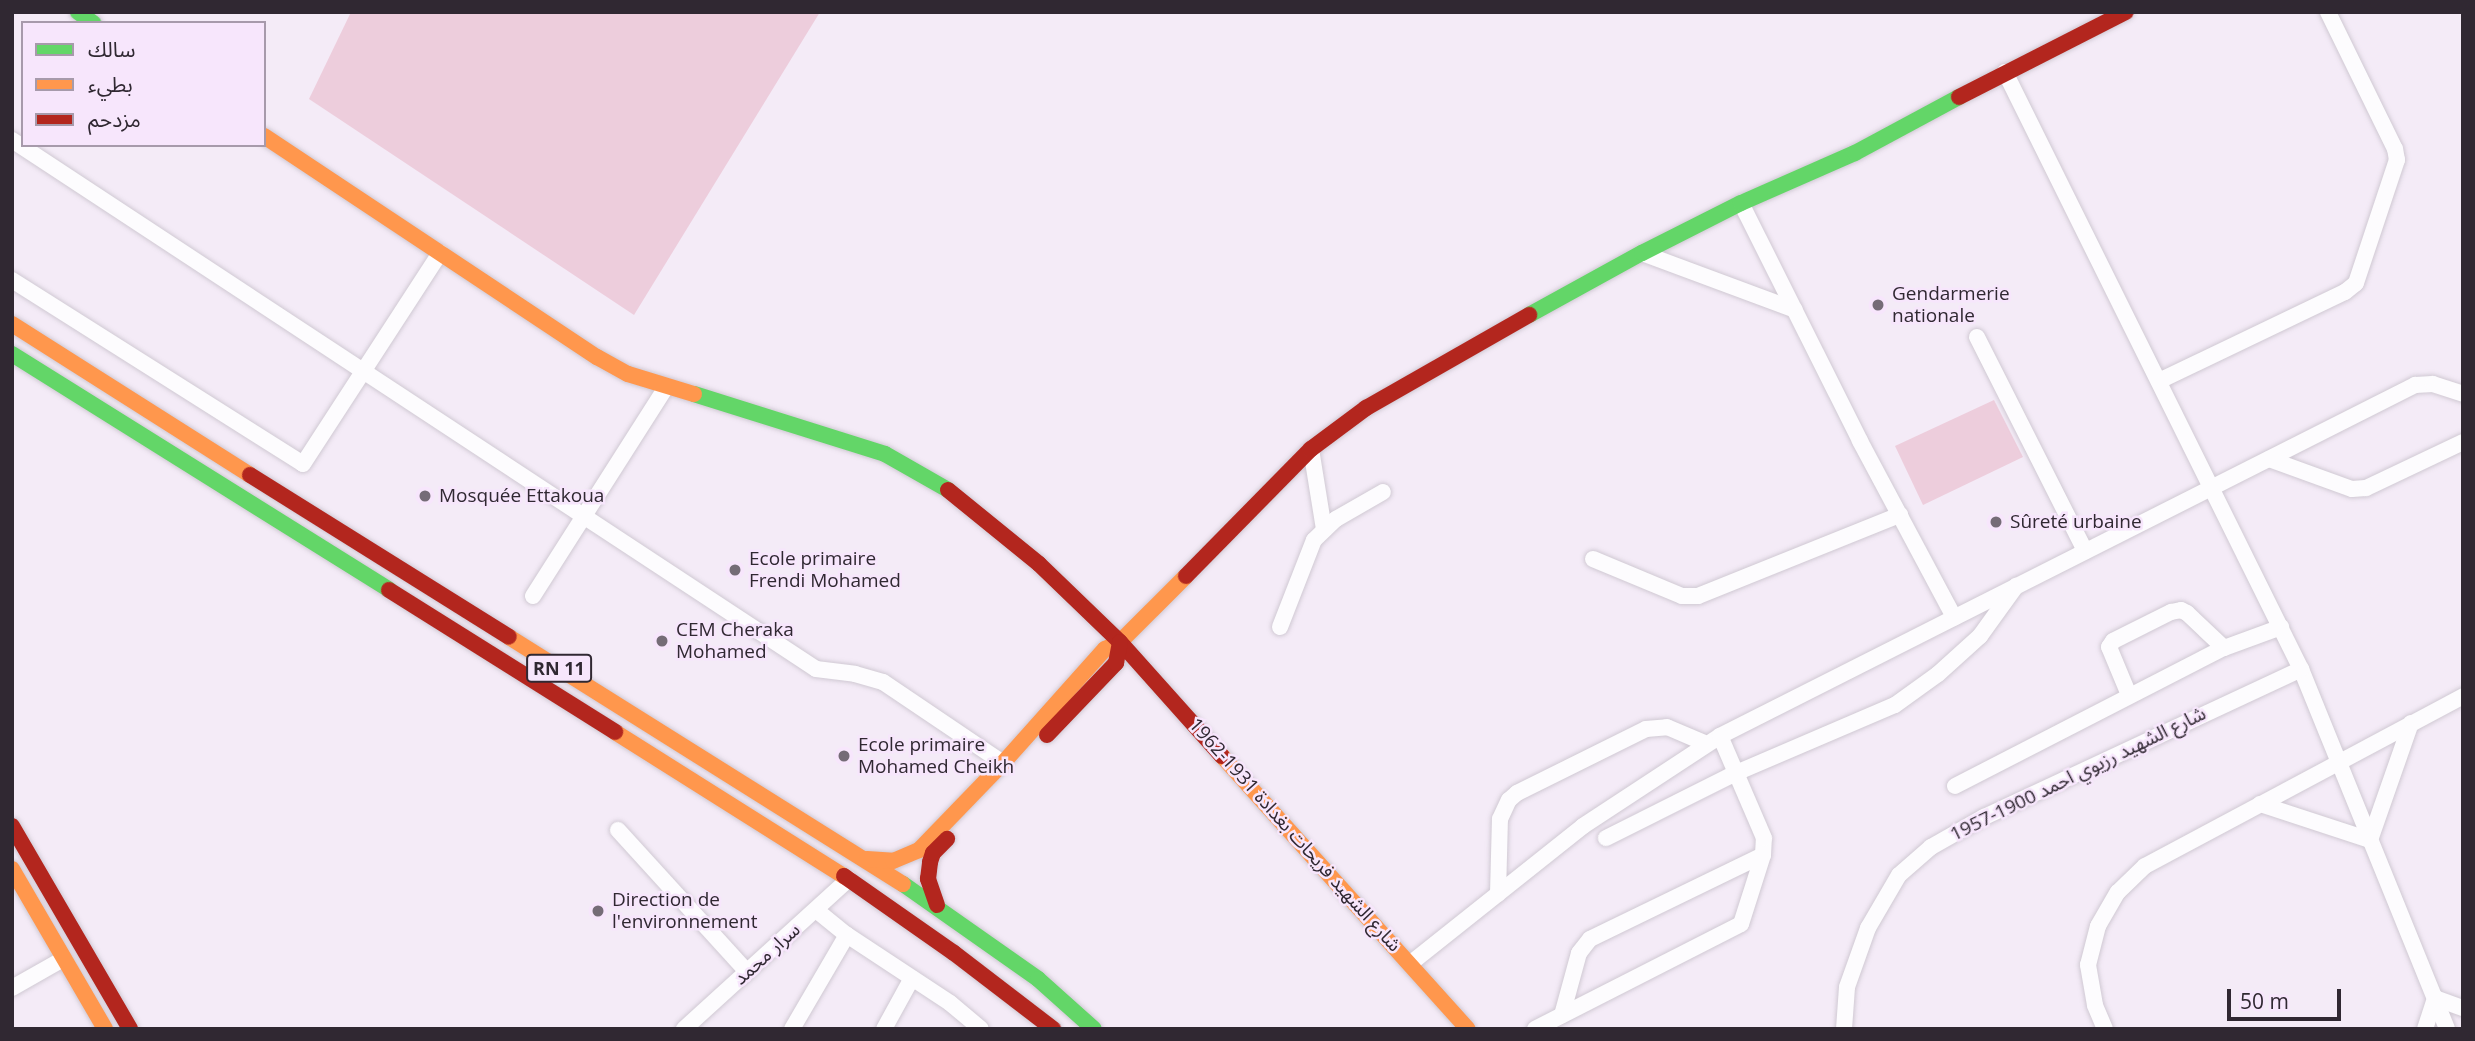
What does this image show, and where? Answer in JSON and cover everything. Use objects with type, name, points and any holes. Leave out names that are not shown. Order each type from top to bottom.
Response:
[{"type":"main road","points":[[867,859],[893,861],[919,850],[1116,663],[1119,642],[1311,449],[1366,408],[1431,368],[1643,253],[1741,203],[1855,153],[2005,72],[2126,12]]},
{"type":"main road","name":"شارع الشهيد فريحات بغدادة 1931-1962","points":[[266,137],[597,358],[628,374],[665,388],[847,440],[914,468],[951,492],[1040,564],[1119,642],[1468,1029]]},
{"type":"main road","name":"RN 11","points":[[12,324],[421,583],[867,859],[937,905],[1038,979],[1094,1029]]},
{"type":"main road","name":"RN 11","points":[[12,354],[849,880],[954,953],[1053,1029]]},
{"type":"main road","points":[[937,905],[928,878],[933,853],[1008,767]]},
{"type":"main road","points":[[12,825],[130,1029]]},
{"type":"main road","points":[[12,867],[104,1029]]},
{"type":"street","points":[[2159,381],[2333,298],[2356,283],[2397,160],[2395,149],[2328,12]]},
{"type":"street","points":[[2005,72],[2301,669],[2447,1029]]},
{"type":"street","points":[[24,147],[816,669],[883,682],[1008,767]]},
{"type":"street","points":[[1741,203],[1954,617]]},
{"type":"street","points":[[12,280],[303,464],[440,253]]},
{"type":"street","points":[[1643,253],[1795,310]]},
{"type":"street","points":[[1977,337],[2085,551]]},
{"type":"street","points":[[1411,963],[1619,800],[1713,740],[2416,385],[2433,384],[2463,394]]},
{"type":"street","points":[[533,596],[665,388]]},
{"type":"street","points":[[2269,459],[2352,489],[2366,488],[2463,442]]},
{"type":"street","points":[[1311,449],[1324,528]]},
{"type":"street","points":[[1280,627],[1307,554],[1324,528],[1383,492]]},
{"type":"street","points":[[1593,559],[1682,596],[1698,596],[1900,515]]},
{"type":"street","points":[[1606,838],[1736,773],[1895,705],[1916,692],[1980,636],[2018,584]]},
{"type":"street","points":[[2129,695],[2109,647],[2113,641],[2171,612],[2181,610],[2187,613],[2224,648]]},
{"type":"street","points":[[1955,786],[2224,648],[2281,627]]},
{"type":"street","name":"شارع الشهيد رزيوي احمد 1900-1957","points":[[1844,1029],[1847,987],[1868,928],[1899,876],[1931,847],[2021,799],[2301,669]]},
{"type":"street","points":[[2105,1029],[2095,1004],[2088,965],[2098,926],[2118,892],[2145,866],[2463,696]]},
{"type":"street","points":[[2370,840],[2411,723]]},
{"type":"street","points":[[1498,894],[1500,819],[1509,800],[1517,793],[1646,729],[1667,727],[1713,740],[1736,773],[1764,838],[1763,855],[1744,916],[1735,929],[1535,1029]]},
{"type":"street","points":[[2260,804],[2370,840]]},
{"type":"street","points":[[618,830],[747,972]]},
{"type":"street","points":[[12,867],[29,855]]},
{"type":"street","points":[[1562,1015],[1579,953],[1590,939],[1763,855]]},
{"type":"street","name":"سرار محمد","points":[[684,1029],[849,880]]},
{"type":"street","points":[[816,910],[847,935],[950,1003],[981,1029]]},
{"type":"street","points":[[792,1029],[847,935]]},
{"type":"street","points":[[12,988],[63,958]]},
{"type":"street","points":[[884,1029],[912,978]]},
{"type":"street","points":[[2435,998],[2463,1008]]},
{"type":"street","points":[[2425,1029],[2435,998]]},
{"type":"shaded area","points":[[351,12],[820,12],[634,315],[309,99]]},
{"type":"shaded area","points":[[1994,400],[2023,457],[1923,505],[1895,446]]},
{"type":"traffic: fast","points":[[78,12],[90,21]]},
{"type":"traffic: fast","points":[[1529,315],[1642,253],[1741,203],[1855,153],[1959,97]]},
{"type":"traffic: fast","points":[[12,354],[389,590]]},
{"type":"traffic: fast","points":[[694,394],[885,454],[948,490]]},
{"type":"traffic: fast","points":[[903,884],[1038,979],[1094,1029]]},
{"type":"traffic: slow","points":[[266,137],[597,357],[628,374],[694,394]]},
{"type":"traffic: slow","points":[[12,324],[250,475]]},
{"type":"traffic: slow","points":[[867,859],[893,861],[919,850],[1003,763],[1105,649],[1120,642],[1186,576]]},
{"type":"traffic: slow","points":[[509,637],[903,884]]},
{"type":"traffic: slow","points":[[615,732],[844,876]]},
{"type":"traffic: slow","points":[[1222,756],[1468,1029]]},
{"type":"traffic: slow","points":[[12,869],[105,1029]]},
{"type":"traffic: jam","points":[[1959,97],[2126,12]]},
{"type":"traffic: jam","points":[[1186,576],[1311,449],[1366,408],[1529,315]]},
{"type":"traffic: jam","points":[[250,475],[509,637]]},
{"type":"traffic: jam","points":[[948,490],[1039,564],[1120,642],[1222,756]]},
{"type":"traffic: jam","points":[[389,590],[615,732]]},
{"type":"traffic: jam","points":[[1047,735],[1116,663],[1120,642]]},
{"type":"traffic: jam","points":[[12,826],[130,1029]]},
{"type":"traffic: jam","points":[[937,905],[928,879],[930,862],[933,853],[947,839]]},
{"type":"traffic: jam","points":[[844,876],[954,953],[1053,1029]]},
{"type":"place","name":"Gendarmerie nationale","points":[[1878,305]]},
{"type":"place","name":"Mosquée Ettakoua","points":[[425,496]]},
{"type":"place","name":"Sûreté urbaine","points":[[1996,522]]},
{"type":"place","name":"Ecole primaire Frendi Mohamed","points":[[735,570]]},
{"type":"place","name":"CEM Cheraka Mohamed","points":[[662,641]]},
{"type":"place","name":"Ecole primaire Mohamed Cheikh","points":[[844,756]]},
{"type":"place","name":"Direction de l'environnement","points":[[598,911]]}]
